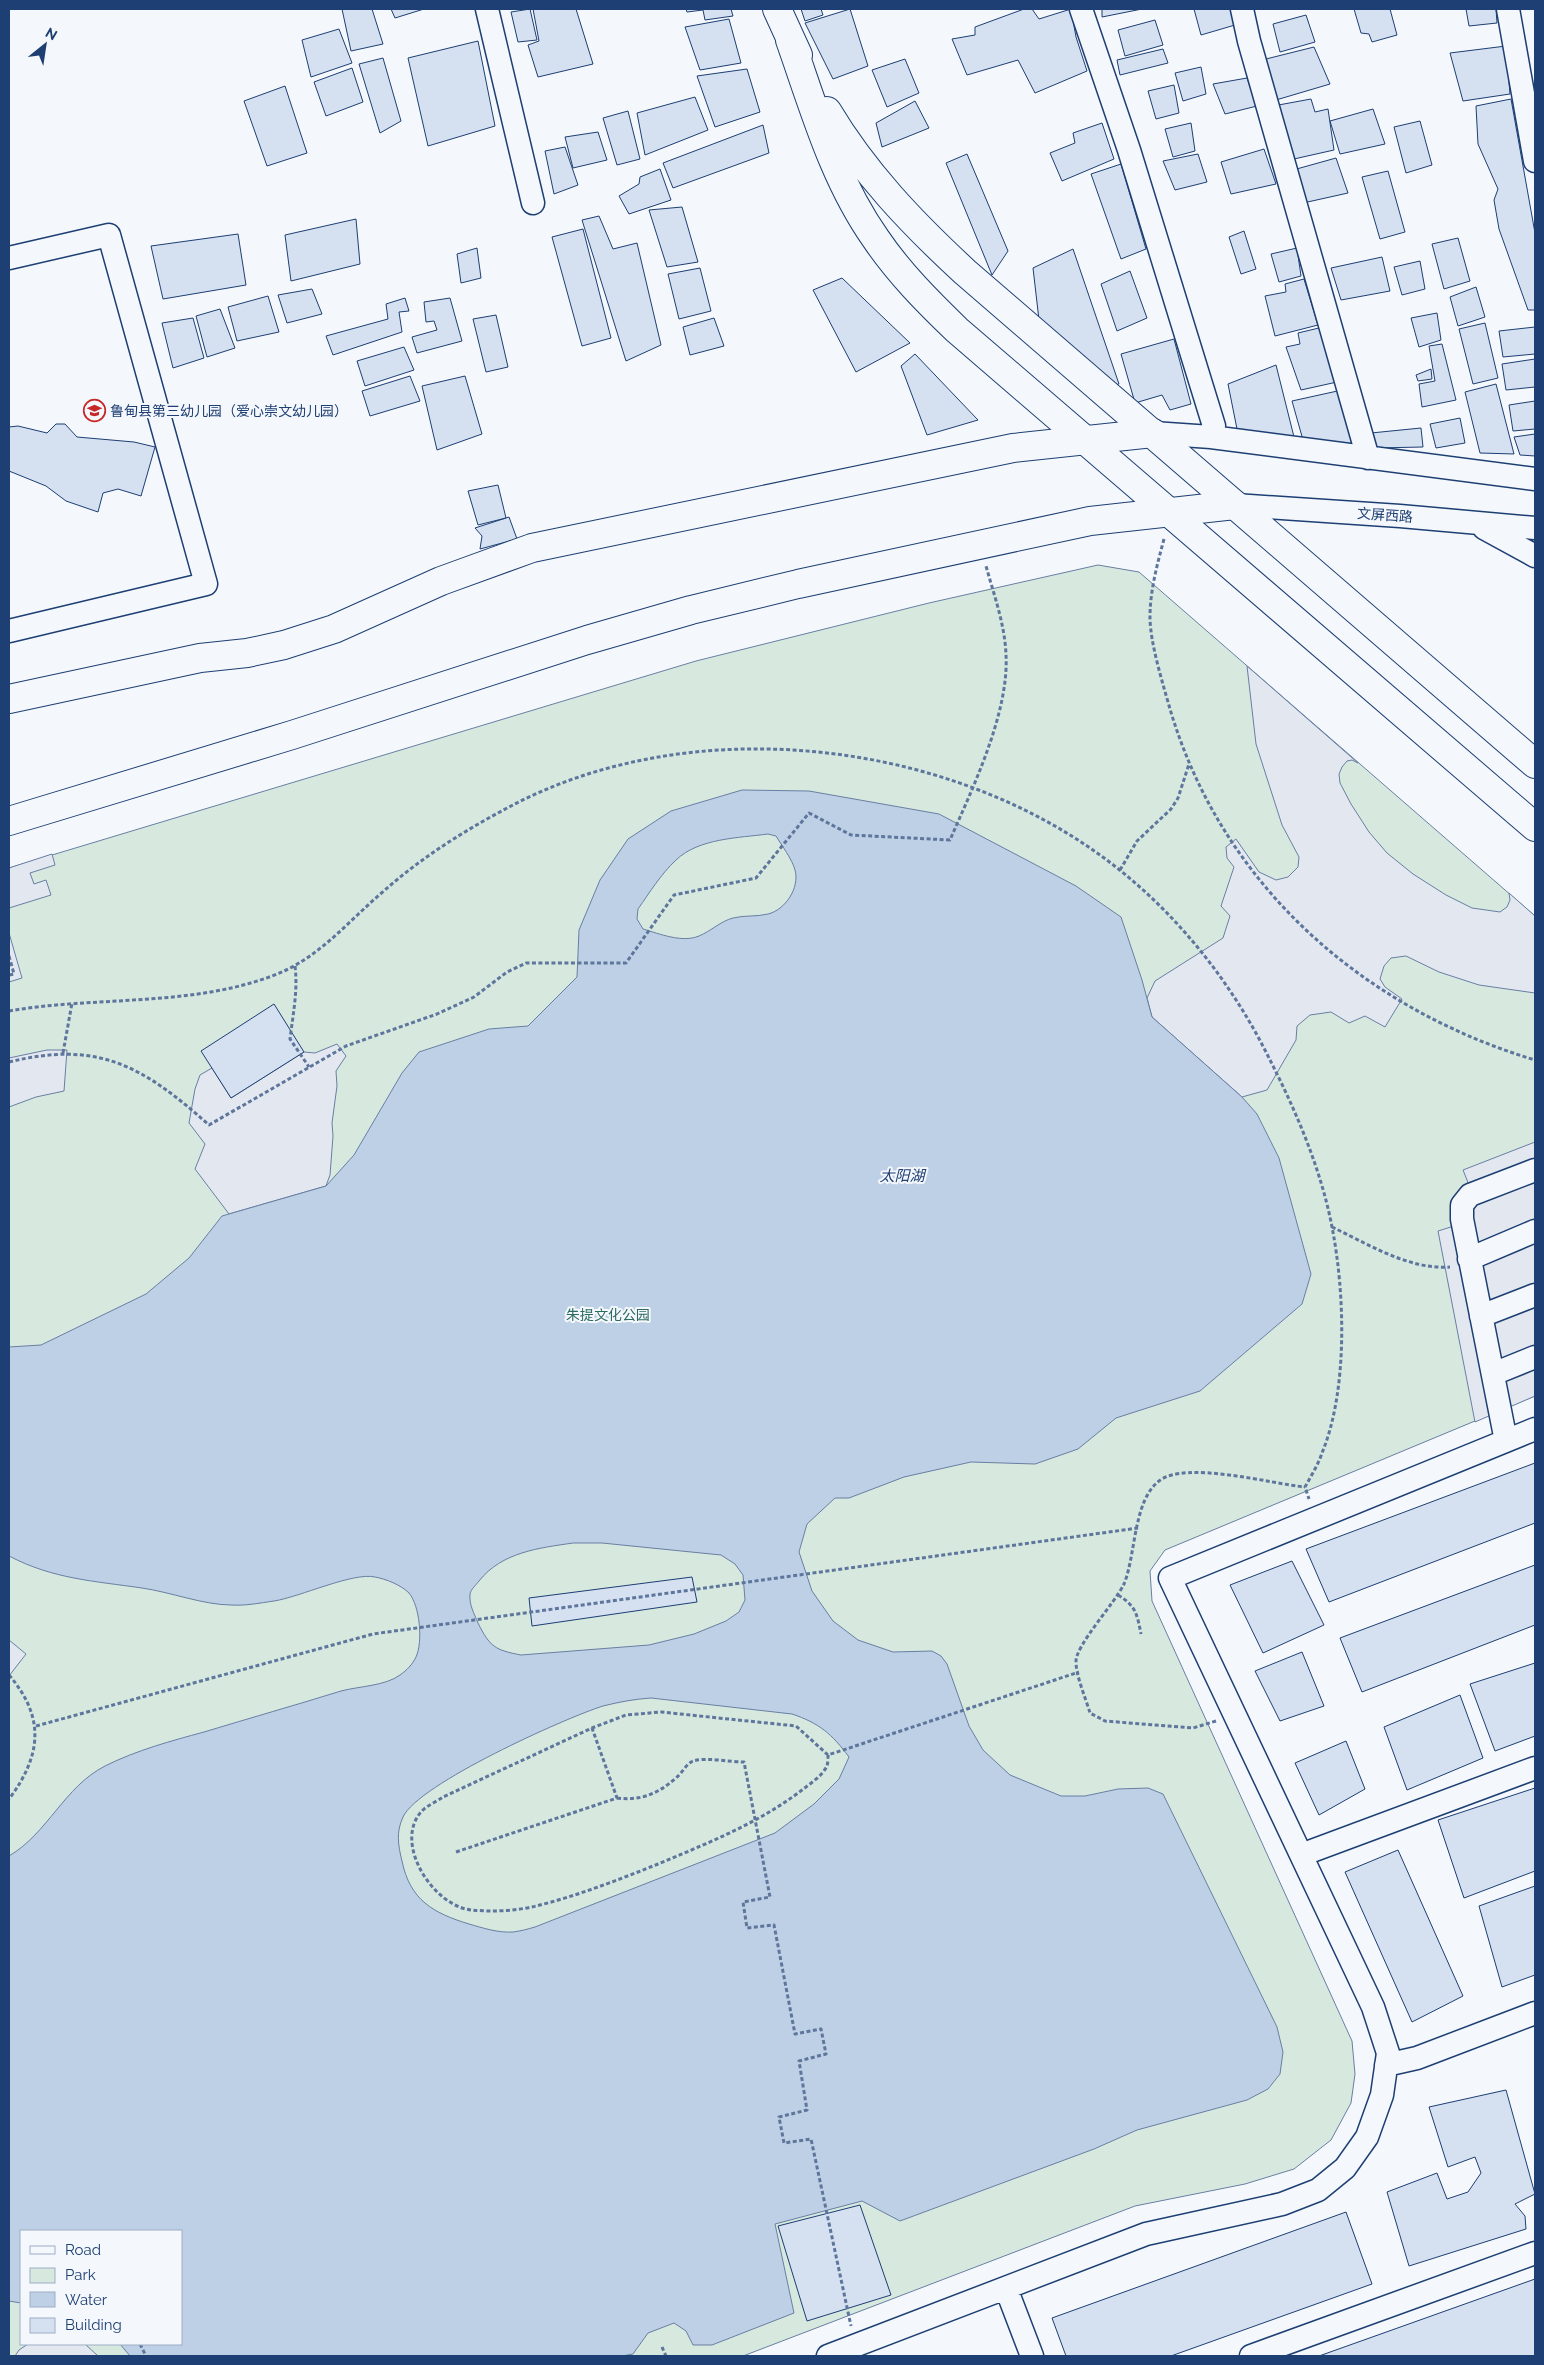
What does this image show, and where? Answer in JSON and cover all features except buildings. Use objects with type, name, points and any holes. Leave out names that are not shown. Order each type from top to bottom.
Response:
[{"type":"main road","points":[[777,9],[837,169],[858,212],[876,240],[919,292],[957,330],[1535,827]]},
{"type":"main road","points":[[790,40],[838,130],[865,168],[910,220],[972,279],[1535,764]]},
{"type":"main road","points":[[9,699],[200,658],[247,654],[284,645],[334,629],[441,581],[532,548],[1013,448],[1153,433]]},
{"type":"main road","points":[[9,821],[292,735],[587,640],[691,610],[798,584],[1090,521],[1235,505]]},
{"type":"street","points":[[487,9],[533,203]]},
{"type":"street","points":[[1080,9],[1128,150],[1214,426],[1212,437]]},
{"type":"street","points":[[1242,9],[1249,41],[1368,458]]},
{"type":"street","points":[[1508,9],[1535,161]]},
{"type":"street","points":[[9,258],[109,235],[206,584],[9,631]]},
{"type":"street","points":[[1153,433],[1212,437],[1535,480]]},
{"type":"street","name":"文屏西路","points":[[1235,505],[1400,516],[1535,528]]},
{"type":"street","points":[[1476,524],[1535,556]]},
{"type":"street","points":[[1506,1441],[1462,1220],[1462,1205],[1470,1195],[1535,1170]]},
{"type":"street","points":[[1470,1261],[1535,1231]]},
{"type":"street","points":[[1481,1316],[1535,1295]]},
{"type":"street","points":[[1493,1374],[1535,1357]]},
{"type":"street","points":[[828,2356],[1146,2234],[1282,2204],[1318,2190],[1345,2168],[1367,2137],[1382,2095],[1388,2053],[1373,2006],[1170,1578],[1535,1429]]},
{"type":"street","points":[[1301,1855],[1535,1768]]},
{"type":"street","points":[[1386,2066],[1417,2058],[1535,2014]]},
{"type":"street","points":[[1251,2356],[1535,2253]]},
{"type":"street","points":[[1006,2288],[1032,2356]]},
{"type":"path","points":[[1170,512],[1154,579],[1150,618],[1161,677],[1177,732],[1190,763],[1224,831],[1254,874],[1289,914],[1326,950],[1366,981],[1409,1008],[1454,1031],[1501,1050],[1535,1060]]},
{"type":"path","points":[[9,1062],[36,1055],[63,1053],[95,1056],[122,1064],[141,1073],[178,1098],[209,1126],[346,1046],[437,1014],[474,997],[507,972],[526,963],[626,963],[674,895],[756,878],[809,813],[851,835],[950,840],[972,789],[998,715],[1006,679],[1006,654],[1001,623],[980,544]]},
{"type":"path","points":[[9,1011],[218,990],[273,976],[296,966],[324,946],[387,887],[440,848],[510,806],[546,789],[618,765],[692,752],[729,749],[803,751],[876,761],[937,777],[972,789],[1042,819],[1072,836],[1120,870],[1155,901],[1180,927],[1225,984],[1273,1065],[1297,1117],[1311,1154],[1332,1227],[1341,1337],[1340,1372],[1333,1413],[1323,1452],[1305,1487],[1315,1518]]},
{"type":"path","points":[[1120,870],[1137,840],[1170,809],[1178,798],[1190,763]]},
{"type":"path","points":[[9,956],[14,974],[9,975]]},
{"type":"path","points":[[296,966],[295,1013],[290,1039],[310,1067]]},
{"type":"path","points":[[63,1053],[72,1004]]},
{"type":"path","points":[[1332,1227],[1384,1252],[1410,1261],[1431,1266],[1447,1267],[1470,1261]]},
{"type":"path","points":[[36,1726],[378,1633],[1138,1528]]},
{"type":"path","points":[[1118,1595],[1129,1602],[1135,1611],[1141,1634]]},
{"type":"path","points":[[828,1755],[1079,1672]]},
{"type":"path","points":[[9,1674],[28,1703],[36,1726],[34,1754],[18,1786],[9,1799]]},
{"type":"path","points":[[661,1712],[796,1726],[828,1755],[827,1766],[817,1778],[757,1819],[720,1838],[623,1878],[535,1906],[500,1911],[469,1910],[440,1896],[423,1877],[414,1851],[413,1829],[421,1812],[443,1797],[592,1728],[626,1715],[661,1712]]},
{"type":"path","points":[[592,1728],[617,1798]]},
{"type":"path","points":[[456,1852],[617,1798],[635,1800],[660,1790],[692,1762],[707,1760],[744,1762],[757,1819],[770,1897],[743,1902],[747,1928],[774,1925],[795,2034],[821,2029],[826,2054],[799,2061],[806,2110],[779,2117],[784,2143],[811,2139],[855,2346]]},
{"type":"path","points":[[662,2347],[666,2356]]},
{"type":"green space","name":"朱提文化公园","points":[[1098,565],[1139,572],[1535,916],[1535,1396],[1165,1550],[1150,1571],[1152,1601],[1352,2041],[1355,2074],[1351,2103],[1331,2140],[1294,2169],[1245,2184],[1135,2206],[743,2356],[9,2356],[9,868],[696,661],[929,603]]},
{"type":"shaded area","points":[[1247,666],[1358,763],[1352,760],[1347,761],[1339,774],[1340,783],[1369,832],[1387,853],[1413,874],[1446,895],[1472,908],[1500,912],[1507,907],[1510,900],[1509,893],[1535,916],[1535,993],[1479,985],[1439,972],[1406,956],[1391,958],[1384,966],[1380,979],[1385,987],[1402,999],[1385,1027],[1365,1016],[1349,1023],[1331,1012],[1310,1015],[1297,1026],[1296,1040],[1267,1090],[1242,1097],[1152,1017],[1147,998],[1155,981],[1223,938],[1230,916],[1221,906],[1234,867],[1227,858],[1226,847],[1236,839],[1259,872],[1276,880],[1288,877],[1298,867],[1299,857],[1282,825],[1256,744]]},
{"type":"shaded area","points":[[52,854],[55,865],[30,873],[34,884],[46,880],[51,895],[9,908],[9,868]]},
{"type":"shaded area","points":[[9,933],[22,978],[9,982]]},
{"type":"shaded area","points":[[337,1044],[346,1056],[336,1071],[337,1086],[332,1123],[330,1175],[326,1186],[229,1214],[195,1169],[205,1144],[189,1123],[195,1089],[200,1075],[212,1068],[231,1098],[304,1052],[315,1053]]},
{"type":"shaded area","points":[[47,1050],[67,1050],[64,1091],[36,1097],[9,1107],[9,1058]]},
{"type":"shaded area","points":[[1535,1142],[1535,1396],[1475,1422],[1438,1231],[1454,1226],[1469,1185],[1463,1170]]},
{"type":"shaded area","points":[[9,1640],[26,1654],[9,1676]]},
{"type":"shaded area","points":[[26,2345],[86,2345],[98,2356],[15,2356],[19,2350]]},
{"type":"water","name":"太阳湖","points":[[742,790],[809,791],[939,814],[1076,886],[1121,917],[1152,1017],[1242,1097],[1257,1114],[1279,1158],[1311,1274],[1302,1304],[1200,1391],[1116,1418],[1078,1449],[1035,1464],[971,1462],[904,1477],[849,1498],[835,1498],[807,1524],[799,1552],[812,1591],[833,1621],[858,1640],[893,1652],[932,1651],[941,1656],[947,1664],[969,1726],[983,1750],[1010,1775],[1061,1796],[1085,1796],[1118,1789],[1148,1788],[1163,1794],[1277,2027],[1283,2052],[1280,2074],[1268,2089],[1247,2100],[1137,2130],[1094,2149],[900,2221],[862,2201],[775,2224],[794,2313],[712,2345],[693,2345],[686,2331],[674,2323],[648,2333],[633,2354],[622,2356],[130,2356],[121,2345],[182,2345],[182,2230],[20,2230],[20,2303],[9,2301],[9,1856],[35,1835],[78,1786],[91,1775],[117,1760],[167,1742],[341,1691],[380,1684],[394,1679],[407,1669],[416,1657],[420,1634],[418,1615],[416,1606],[409,1593],[402,1587],[375,1577],[365,1576],[340,1581],[274,1601],[242,1605],[221,1604],[198,1601],[153,1590],[74,1578],[42,1570],[9,1556],[9,1347],[41,1345],[146,1294],[189,1258],[222,1216],[326,1186],[354,1155],[402,1073],[419,1052],[489,1029],[528,1026],[577,977],[579,930],[600,880],[628,839],[671,811]],"holes":[[[768,834],[776,836],[794,866],[796,877],[790,897],[780,908],[768,914],[729,919],[692,938],[671,937],[643,929],[637,919],[638,909],[665,871],[685,853],[696,847],[720,840]],[[573,1543],[602,1543],[721,1555],[735,1564],[743,1575],[745,1600],[739,1612],[726,1621],[694,1634],[649,1645],[521,1655],[494,1646],[482,1631],[472,1609],[470,1602],[472,1589],[488,1571],[510,1558],[534,1550]],[[651,1698],[792,1714],[810,1721],[824,1730],[849,1757],[839,1779],[814,1804],[775,1833],[535,1927],[513,1932],[485,1929],[444,1915],[434,1910],[417,1895],[406,1874],[398,1839],[403,1817],[414,1803],[435,1787],[463,1771],[558,1724],[603,1706]]]},
{"type":"place","name":"鲁甸县第三幼儿园（爱心崇文幼儿园）","points":[[94,411]]}]
